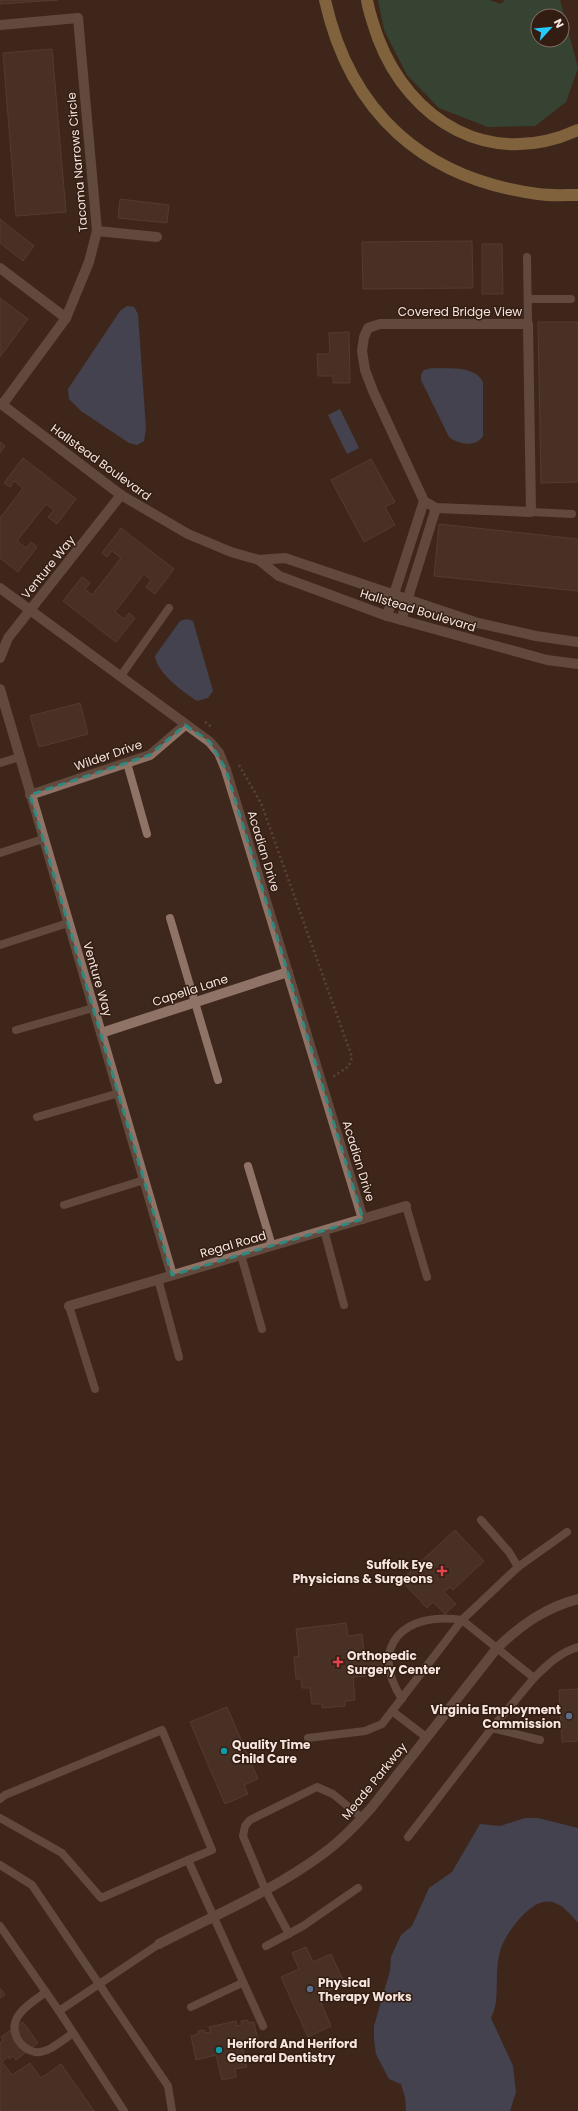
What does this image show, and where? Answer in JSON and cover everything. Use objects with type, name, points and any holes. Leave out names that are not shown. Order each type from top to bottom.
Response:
[{"type":"highway","points":[[325,0],[331,27],[340,53],[353,78],[386,122],[414,147],[443,166],[480,181],[540,194],[578,195]]},
{"type":"highway","points":[[367,0],[384,54],[398,78],[411,96],[427,111],[445,124],[470,136],[495,142],[517,144],[553,139],[578,130]]},
{"type":"street","name":"Tacoma Narrows Circle","points":[[0,25],[78,18],[97,231],[89,262],[66,318],[1,404]]},
{"type":"street","points":[[97,231],[157,237]]},
{"type":"street","points":[[0,268],[66,318]]},
{"type":"street","name":"Covered Bridge View","points":[[424,501],[373,391],[366,370],[362,351],[364,337],[368,328],[380,324],[528,324],[530,512]]},
{"type":"street","name":"Hallstead Boulevard","points":[[1,404],[122,495],[188,534],[231,552],[259,560],[285,558],[408,598],[478,623],[536,636],[578,642]]},
{"type":"street","name":"Venture Way","points":[[0,658],[8,638],[122,495]]},
{"type":"street","points":[[387,616],[424,501],[436,508],[530,512]]},
{"type":"street","points":[[401,620],[436,508]]},
{"type":"street","name":"Hallstead Boulevard","points":[[259,560],[279,576],[387,616],[547,660],[578,664]]},
{"type":"street","name":"Acadian Drive","points":[[0,588],[29,611],[210,742],[219,753],[226,770],[363,1219]]},
{"type":"street","name":"Venture Way","points":[[0,689],[172,1275]]},
{"type":"street","name":"Wilder Drive","points":[[30,795],[150,756],[185,725]]},
{"type":"street","name":"Capella Lane","points":[[101,1033],[288,972]]},
{"type":"street","name":"Regal Road","points":[[68,1306],[406,1206]]},
{"type":"street","name":"Meade Parkway","points":[[159,1944],[297,1872],[324,1853],[362,1818],[497,1648],[530,1620],[547,1610],[578,1599]]},
{"type":"lane","points":[[527,257],[528,324]]},
{"type":"lane","points":[[528,299],[571,299]]},
{"type":"lane","points":[[530,512],[572,514]]},
{"type":"lane","points":[[120,677],[169,608]]},
{"type":"lane","points":[[0,763],[20,757]]},
{"type":"lane","points":[[127,763],[147,834]]},
{"type":"lane","points":[[0,853],[43,839]]},
{"type":"lane","points":[[170,918],[218,1080]]},
{"type":"lane","points":[[0,945],[68,923]]},
{"type":"lane","points":[[16,1030],[93,1008]]},
{"type":"lane","points":[[37,1117],[119,1094]]},
{"type":"lane","points":[[248,1166],[272,1246]]},
{"type":"lane","points":[[64,1205],[144,1180]]},
{"type":"lane","points":[[406,1206],[426,1277]]},
{"type":"lane","points":[[324,1230],[344,1305]]},
{"type":"lane","points":[[241,1255],[262,1329]]},
{"type":"lane","points":[[158,1279],[179,1357]]},
{"type":"lane","points":[[68,1306],[95,1389]]},
{"type":"lane","points":[[481,1520],[509,1552],[518,1567]]},
{"type":"lane","points":[[308,1738],[373,1729],[382,1724],[462,1620],[518,1567],[567,1532]]},
{"type":"lane","points":[[402,1699],[394,1686],[389,1661],[390,1648],[402,1630],[413,1623],[426,1619],[449,1618],[462,1620],[534,1678]]},
{"type":"lane","points":[[408,1837],[492,1728],[534,1678],[559,1656],[578,1647]]},
{"type":"lane","points":[[392,1711],[426,1738]]},
{"type":"lane","points":[[492,1728],[540,1740]]},
{"type":"lane","points":[[0,1799],[5,1795],[162,1730],[212,1850],[101,1898],[62,1853],[0,1818]]},
{"type":"lane","points":[[289,1934],[266,1889],[243,1836],[244,1826],[250,1820],[317,1787],[333,1794],[362,1818]]},
{"type":"lane","points":[[188,1860],[242,1983],[263,2026]]},
{"type":"lane","points":[[0,1865],[32,1885],[168,2086],[172,2111]]},
{"type":"lane","points":[[266,1946],[289,1934],[358,1888]]},
{"type":"lane","points":[[0,1926],[59,2011],[124,2111]]},
{"type":"lane","points":[[59,2011],[159,1944]]},
{"type":"lane","points":[[191,2007],[242,1983]]},
{"type":"lane","points":[[46,1992],[21,2010],[15,2021],[16,2036],[21,2045],[35,2052],[47,2050],[73,2033]]},
{"type":"path","points":[[185,725],[196,718],[210,724],[215,730]]},
{"type":"path","points":[[237,762],[261,803],[352,1057],[349,1066],[338,1075],[321,1082]]},
{"type":"highlighted area","points":[[185,725],[210,742],[226,770],[363,1219],[172,1275],[30,795],[150,755]]},
{"type":"green space","points":[[378,0],[489,0],[501,4],[505,0],[560,0],[562,8],[530,8],[530,48],[570,48],[570,38],[578,68],[566,102],[535,126],[488,127],[439,108],[407,75],[384,30]]},
{"type":"water","points":[[127,306],[134,307],[138,314],[146,429],[144,441],[137,445],[129,443],[81,411],[69,399],[68,389],[120,311]]},
{"type":"water","points":[[432,368],[467,370],[474,373],[483,382],[483,436],[480,440],[467,444],[449,437],[421,380],[421,374],[424,370]]},
{"type":"water","points":[[340,409],[359,448],[347,454],[328,415]]},
{"type":"water","points":[[187,619],[193,621],[213,691],[208,698],[197,701],[185,693],[165,675],[160,669],[155,656],[180,621]]},
{"type":"water","points":[[525,1818],[538,1818],[578,1828],[578,1923],[564,1908],[557,1904],[544,1902],[537,1904],[529,1909],[515,1924],[501,1948],[497,1968],[496,2002],[491,2018],[513,2066],[516,2092],[510,2111],[406,2111],[405,2097],[401,2084],[389,2079],[376,2054],[374,2040],[374,2026],[390,1971],[391,1957],[401,1935],[412,1926],[429,1888],[452,1872],[480,1824],[500,1826]]},
{"type":"building","points":[[0,0],[58,0],[0,4]]},
{"type":"building","points":[[52,49],[66,212],[16,216],[3,53]]},
{"type":"building","points":[[120,199],[169,205],[167,223],[118,218]]},
{"type":"building","points":[[0,219],[34,246],[23,261],[0,243]]},
{"type":"building","points":[[472,241],[473,288],[363,289],[362,242]]},
{"type":"building","points":[[482,244],[502,244],[503,294],[482,294]]},
{"type":"building","points":[[0,298],[28,319],[0,357]]},
{"type":"building","points":[[538,322],[578,322],[578,482],[541,483]]},
{"type":"building","points":[[349,332],[350,383],[333,383],[333,376],[318,376],[317,354],[330,354],[329,333]]},
{"type":"building","points":[[0,442],[5,446],[0,453]]},
{"type":"building","points":[[23,458],[76,499],[57,524],[48,517],[54,510],[46,504],[17,541],[26,548],[31,542],[37,547],[18,572],[0,558],[0,518],[23,488],[14,481],[10,487],[4,483]]},
{"type":"building","points":[[371,459],[395,502],[385,507],[395,525],[364,542],[331,480]]},
{"type":"building","points":[[439,524],[578,539],[578,591],[434,576]]},
{"type":"building","points":[[121,528],[174,569],[155,594],[146,587],[151,580],[144,574],[115,612],[124,619],[129,613],[135,618],[116,642],[63,601],[82,577],[90,583],[85,589],[92,595],[121,558],[112,551],[107,557],[102,553]]},
{"type":"building","points":[[80,703],[88,734],[39,747],[30,716]]},
{"type":"building","name":"Suffolk Eye Physicians & Surgeons","points":[[455,1530],[484,1561],[453,1590],[450,1587],[444,1592],[456,1604],[445,1614],[433,1602],[427,1608],[401,1580]]},
{"type":"building","name":"Orthopedic Surgery Center","points":[[346,1623],[348,1636],[362,1634],[364,1653],[381,1652],[382,1667],[366,1668],[366,1676],[353,1677],[355,1700],[345,1701],[345,1706],[322,1708],[322,1704],[312,1704],[310,1688],[302,1688],[301,1679],[296,1679],[294,1657],[299,1656],[296,1629]]},
{"type":"building","name":"Virginia Employment Commission","points":[[578,1689],[578,1741],[562,1742],[559,1690]]},
{"type":"building","name":"Quality Time Child Care","points":[[227,1707],[258,1779],[244,1785],[248,1794],[225,1804],[190,1722]]},
{"type":"building","name":"Physical Therapy Works","points":[[306,1947],[313,1962],[331,1954],[345,1984],[323,1993],[324,1995],[319,1998],[331,2026],[308,2037],[281,1977],[299,1969],[292,1953]]},
{"type":"building","points":[[0,1988],[5,1995],[0,1998]]},
{"type":"building","name":"Heriford And Heriford General Dentistry","points":[[248,2020],[248,2023],[254,2022],[258,2041],[242,2044],[247,2067],[235,2069],[236,2077],[222,2080],[216,2055],[196,2060],[191,2036],[198,2034],[198,2031],[204,2030],[205,2033],[211,2032],[209,2027],[236,2021],[237,2026],[242,2025],[241,2021]]},
{"type":"building","points":[[23,2022],[38,2043],[16,2060],[13,2056],[9,2059],[9,2056],[2,2062],[12,2075],[30,2063],[41,2078],[61,2064],[94,2111],[0,2111],[0,2043],[3,2040],[1,2037]]},
{"type":"place","name":"Suffolk Eye Physicians & Surgeons","points":[[442,1571]]},
{"type":"place","name":"Orthopedic Surgery Center","points":[[338,1662]]},
{"type":"place","name":"Virginia Employment Commission","points":[[569,1716]]},
{"type":"place","name":"Quality Time Child Care","points":[[224,1751]]},
{"type":"place","name":"Physical Therapy Works","points":[[310,1989]]},
{"type":"place","name":"Heriford And Heriford General Dentistry","points":[[219,2050]]}]
